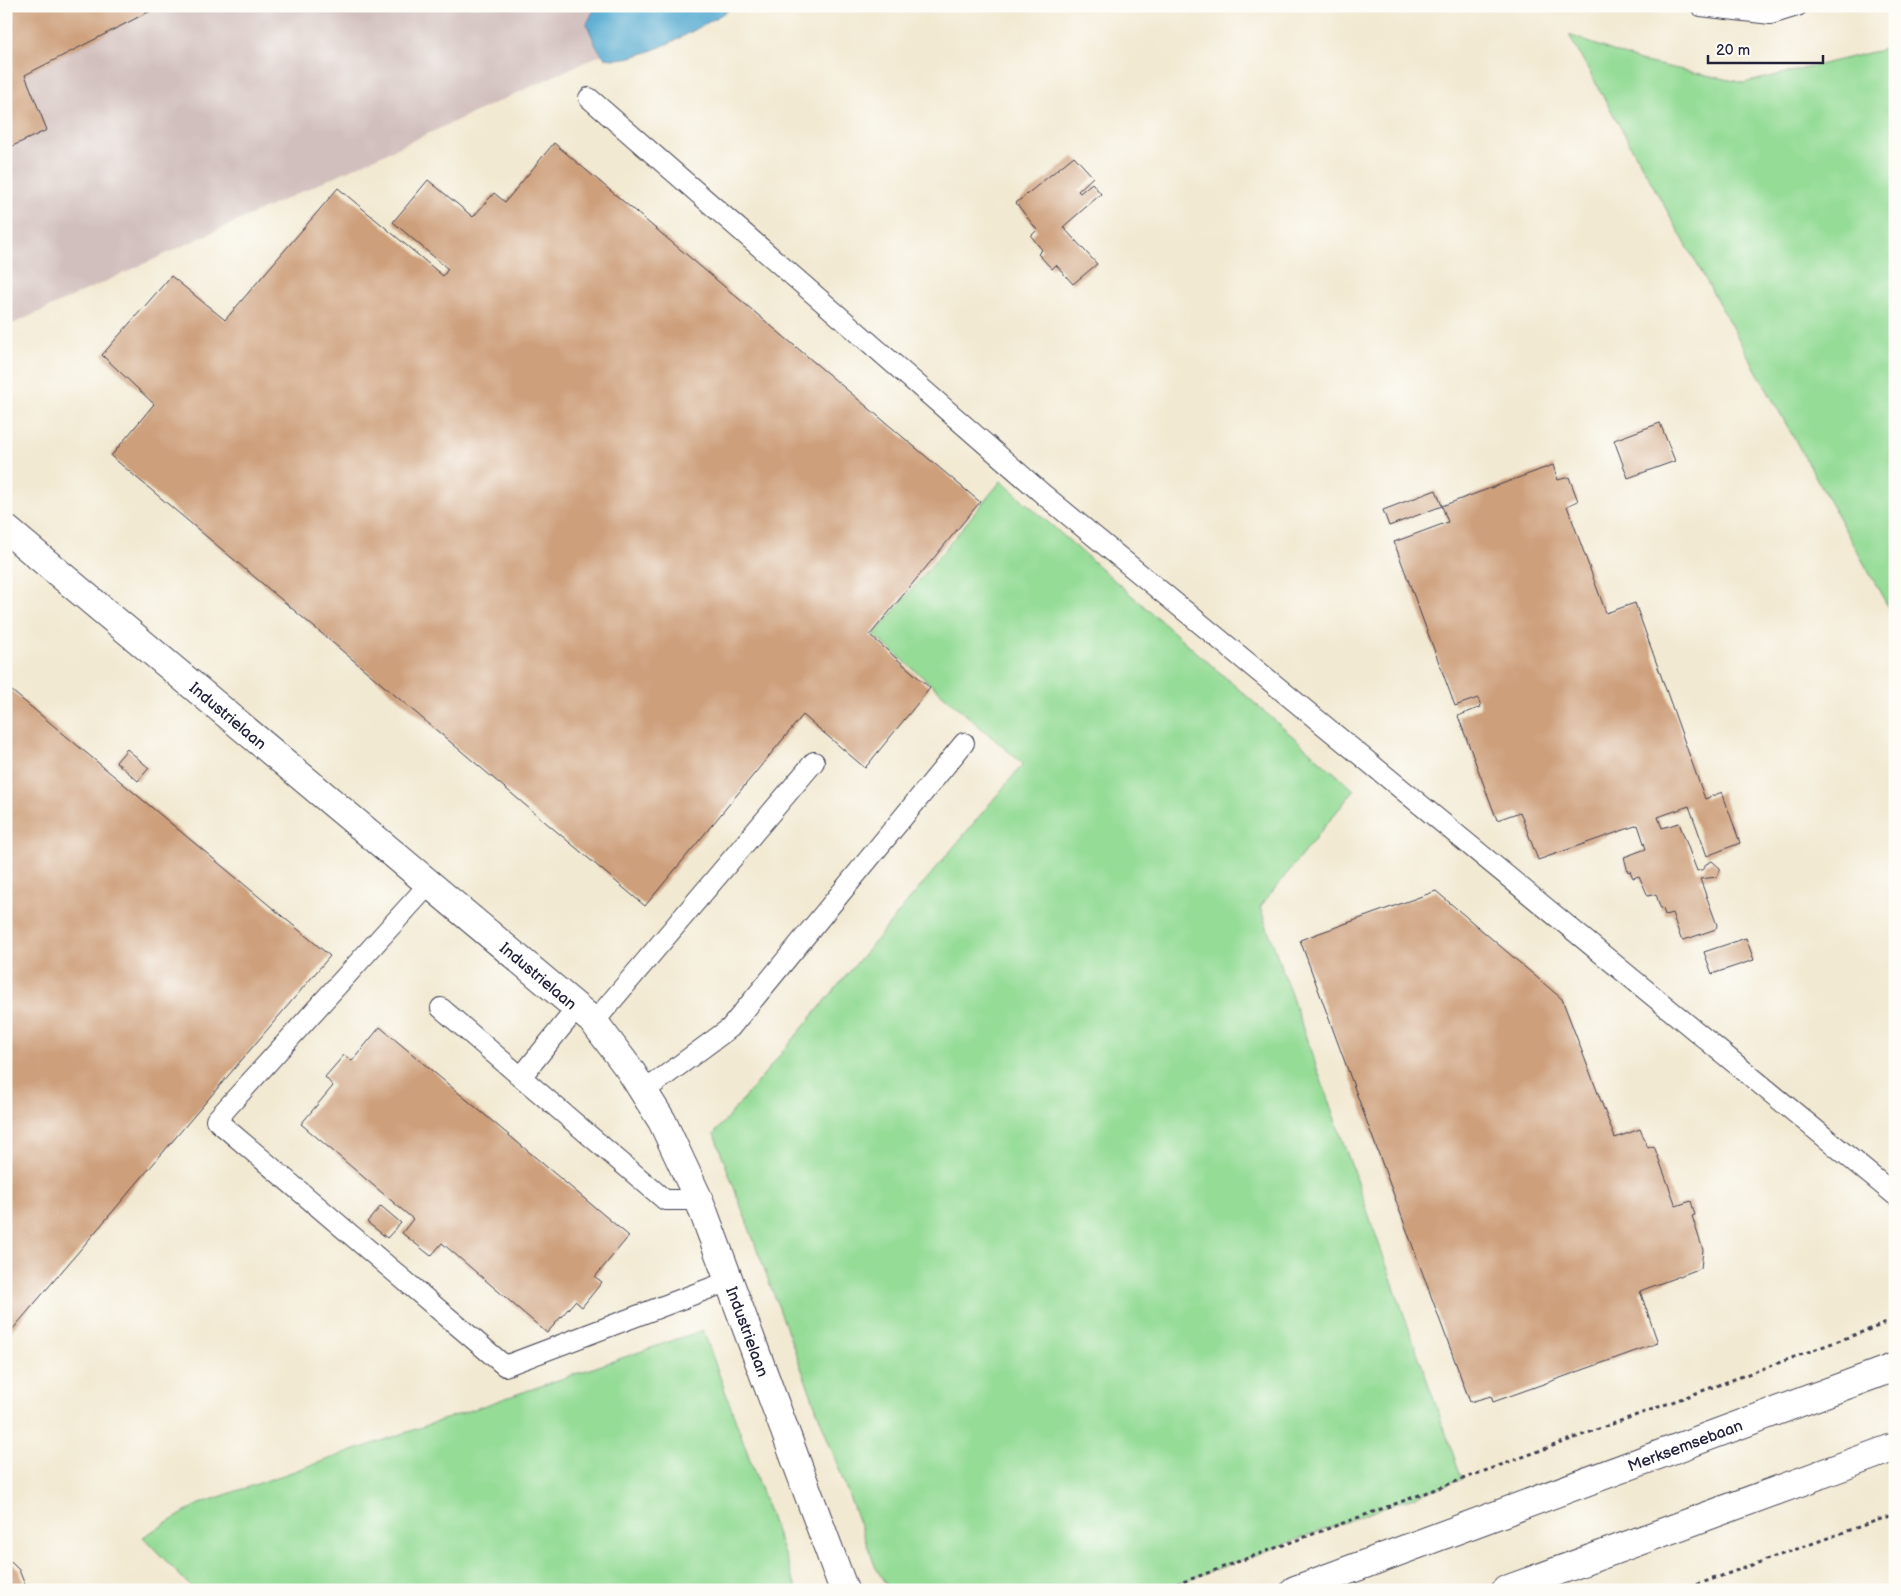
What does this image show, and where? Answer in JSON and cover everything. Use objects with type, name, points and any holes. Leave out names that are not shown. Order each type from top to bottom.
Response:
[{"type":"street","name":"Industrielaan","points":[[6,529],[586,1015],[662,1121],[699,1200],[844,1590]]},
{"type":"street","name":"Merksemsebaan","points":[[1295,1590],[1895,1368]]},
{"type":"street","points":[[1506,1590],[1895,1448]]},
{"type":"lane","points":[[1701,6],[1771,14],[1797,6]]},
{"type":"lane","points":[[589,98],[1044,496],[1895,1195]]},
{"type":"lane","points":[[643,1092],[730,1028],[964,743]]},
{"type":"lane","points":[[521,1077],[586,1015],[814,762]]},
{"type":"lane","points":[[430,883],[216,1120],[505,1366],[729,1281]]},
{"type":"lane","points":[[441,1008],[665,1200],[699,1200]]},
{"type":"path","points":[[1161,1590],[1895,1320]]},
{"type":"path","points":[[1682,1590],[1895,1514]]},
{"type":"shaded area","points":[[6,6],[707,6],[6,327]]},
{"type":"green space","points":[[1569,35],[1640,61],[1744,83],[1881,50],[1895,44],[1895,619]]},
{"type":"green space","points":[[1001,481],[1354,790],[1260,907],[1462,1479],[1160,1590],[889,1590],[875,1566],[714,1134],[1023,764],[874,635]]},
{"type":"green space","points":[[703,1330],[797,1590],[194,1590],[143,1537],[199,1504]]},
{"type":"water","points":[[596,6],[735,6],[672,42],[636,56],[619,59],[605,58],[596,46],[587,24]]},
{"type":"building","points":[[6,6],[160,6],[25,75],[47,130],[6,149]]},
{"type":"building","points":[[554,143],[980,502],[870,635],[930,688],[865,768],[803,715],[645,906],[111,456],[154,404],[102,355],[171,276],[225,320],[338,188],[443,276],[448,269],[393,222],[428,180],[473,217],[494,193],[505,202]]},
{"type":"building","points":[[1074,156],[1093,177],[1078,191],[1080,193],[1092,183],[1101,194],[1063,227],[1097,264],[1073,284],[1056,265],[1052,269],[1038,254],[1042,250],[1031,236],[1037,230],[1016,203]]},
{"type":"building","points":[[1660,423],[1675,461],[1628,478],[1614,440]]},
{"type":"building","points":[[1553,465],[1558,480],[1569,477],[1578,501],[1567,506],[1606,613],[1635,603],[1705,799],[1722,792],[1740,843],[1707,856],[1689,806],[1658,817],[1662,828],[1679,823],[1697,871],[1704,869],[1706,864],[1712,861],[1720,868],[1717,877],[1700,879],[1717,925],[1716,929],[1684,940],[1681,939],[1672,913],[1665,915],[1663,909],[1661,910],[1656,894],[1648,896],[1639,876],[1633,878],[1630,871],[1628,872],[1624,857],[1646,849],[1638,825],[1538,860],[1520,812],[1497,820],[1458,716],[1481,707],[1478,698],[1455,706],[1394,542],[1448,522],[1442,506]]},
{"type":"building","points":[[1436,490],[1442,506],[1389,526],[1383,510]]},
{"type":"building","points":[[6,686],[330,956],[6,1337]]},
{"type":"building","points":[[127,749],[149,768],[138,781],[116,762]]},
{"type":"building","points":[[1436,891],[1562,999],[1615,1138],[1640,1129],[1648,1148],[1654,1146],[1676,1206],[1691,1201],[1695,1215],[1692,1216],[1703,1250],[1701,1268],[1640,1291],[1658,1343],[1493,1402],[1491,1396],[1470,1402],[1300,940]]},
{"type":"building","points":[[1746,938],[1754,960],[1712,974],[1704,952]]},
{"type":"building","points":[[380,1027],[629,1236],[595,1277],[602,1282],[582,1307],[575,1301],[547,1333],[442,1243],[431,1256],[402,1233],[413,1219],[301,1124],[333,1086],[325,1077],[344,1055],[352,1061]]},
{"type":"building","points":[[381,1206],[401,1223],[387,1238],[367,1222]]},
{"type":"building","points":[[6,1557],[19,1570],[27,1590],[6,1590]]}]
